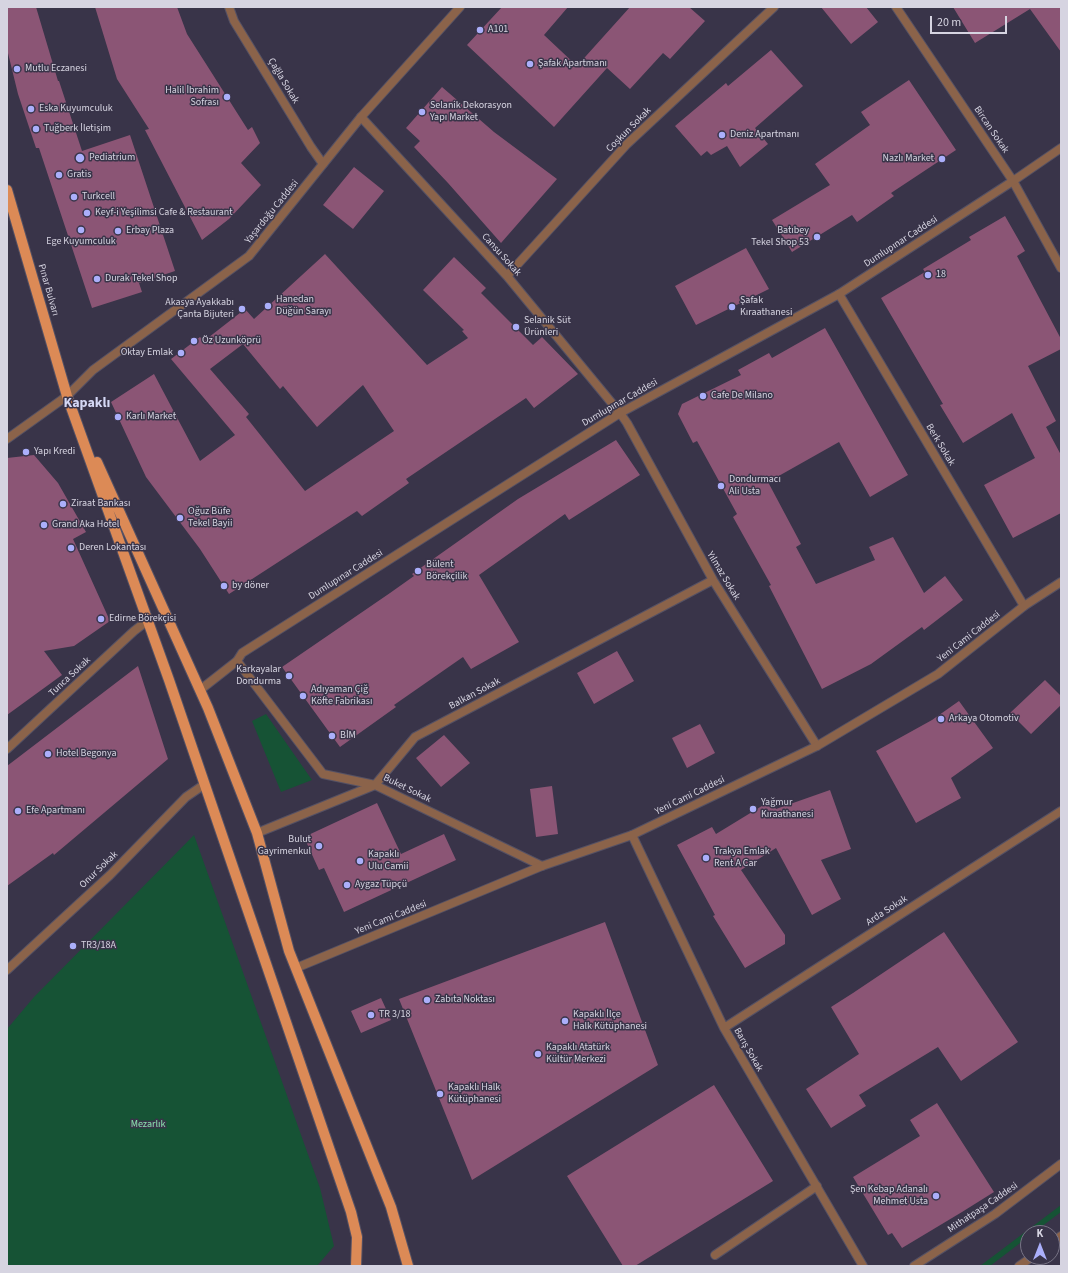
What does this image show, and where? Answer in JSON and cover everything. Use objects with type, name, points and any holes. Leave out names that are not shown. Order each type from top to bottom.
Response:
[{"type":"main road","name":"Pınar Bulvarı","points":[[7,190],[67,396]]},
{"type":"main road","points":[[67,396],[204,784],[351,1212],[357,1237],[356,1266]]},
{"type":"main road","points":[[67,396],[200,690],[257,833],[289,951],[390,1207],[408,1266]]},
{"type":"street","name":"Çağla Sokak","points":[[229,7],[234,21],[311,147],[324,164]]},
{"type":"street","name":"Yaşardoğu Caddesi","points":[[7,439],[67,396],[93,370],[249,256],[360,117],[460,7]]},
{"type":"street","name":"Coşkun Sokak","points":[[507,276],[627,144],[774,7]]},
{"type":"street","name":"Bircan Sokak","points":[[896,7],[1013,181],[1061,268]]},
{"type":"street","name":"Cansu Sokak","points":[[360,117],[507,276],[620,413]]},
{"type":"street","name":"Dumlupınar Caddesi","points":[[200,690],[237,661],[242,653],[620,413],[839,294],[1061,148]]},
{"type":"street","name":"Berk Sokak","points":[[839,294],[1024,606]]},
{"type":"street","name":"Yılmaz Sokak","points":[[620,413],[627,422],[712,580],[817,746]]},
{"type":"street","name":"Balkan Sokak","points":[[257,833],[375,785],[415,737],[712,580]]},
{"type":"street","name":"Yeni Cami Caddesi","points":[[296,968],[542,866],[632,835],[817,746],[938,674],[1024,606],[1061,582]]},
{"type":"street","name":"Tunca Sokak","points":[[7,749],[134,631],[147,621]]},
{"type":"street","name":"Buket Sokak","points":[[237,661],[323,774],[375,785],[542,866]]},
{"type":"street","name":"Onur Sokak","points":[[7,970],[110,875],[186,797],[204,784]]},
{"type":"street","name":"Arda Sokak","points":[[724,1028],[1061,811]]},
{"type":"street","name":"Barış Sokak","points":[[632,835],[724,1028],[863,1266]]},
{"type":"street","name":"Mithatpaşa Caddesi","points":[[914,1266],[995,1214],[1061,1164]]},
{"type":"street","points":[[715,1255],[817,1186]]},
{"type":"green space","points":[[266,714],[312,780],[281,792],[252,721]]},
{"type":"green space","name":"Mezarlık","points":[[194,835],[320,1188],[334,1246],[317,1266],[7,1266],[7,1029],[34,997]]},
{"type":"green space","points":[[1061,1205],[1061,1212],[1044,1225],[1034,1225]]},
{"type":"green space","points":[[1020,1236],[1020,1243],[990,1266],[980,1266]]},
{"type":"building","name":"Erbay Plaza","points":[[7,7],[36,7],[58,81],[82,151],[130,135],[175,271],[139,283],[142,292],[92,308],[39,148],[36,148],[18,94],[7,49]]},
{"type":"building","points":[[95,7],[177,7],[187,34],[248,130],[252,127],[260,143],[241,163],[261,185],[229,219],[202,240],[145,130],[149,129],[117,79]]},
{"type":"building","points":[[502,7],[568,7],[544,35],[577,66],[630,7],[689,7],[705,21],[670,59],[663,53],[630,89],[607,68],[554,127],[467,45]]},
{"type":"building","points":[[821,7],[866,7],[878,22],[851,44]]},
{"type":"building","points":[[953,7],[1061,7],[1061,52],[1030,9],[975,43]]},
{"type":"building","points":[[771,50],[803,86],[755,128],[768,144],[740,167],[727,146],[711,155],[707,151],[701,156],[675,126],[726,83],[728,86]]},
{"type":"building","points":[[909,80],[956,150],[891,193],[894,196],[857,222],[852,215],[792,252],[772,220],[830,185],[815,164],[870,125],[861,112]]},
{"type":"building","points":[[442,87],[494,132],[557,179],[501,243],[414,147],[420,141],[406,128]]},
{"type":"building","points":[[354,167],[384,191],[353,229],[323,205]]},
{"type":"building","points":[[1005,216],[1025,251],[1017,256],[1061,339],[1061,349],[1028,366],[1056,421],[1046,427],[1061,455],[1061,513],[1013,538],[984,485],[1035,458],[1012,413],[963,443],[940,405],[943,404],[881,298],[925,272],[923,269],[971,240],[969,237]]},
{"type":"building","points":[[746,248],[769,289],[696,325],[675,286]]},
{"type":"building","points":[[325,254],[427,365],[468,338],[462,331],[464,330],[423,290],[454,257],[486,288],[481,293],[533,345],[542,337],[578,374],[534,408],[526,398],[406,479],[409,483],[362,516],[357,511],[229,594],[200,549],[146,477],[111,402],[154,374],[200,461],[235,435],[171,359],[200,337],[204,341],[245,309],[254,319]],"holes":[[[243,344],[280,389],[283,386],[317,427],[363,385],[394,431],[305,491],[246,417],[249,414],[210,369]]]},
{"type":"building","points":[[825,328],[908,475],[870,497],[839,442],[768,482],[801,544],[796,547],[816,584],[875,560],[869,547],[893,537],[924,593],[945,576],[963,600],[924,630],[922,627],[871,664],[822,689],[769,586],[771,585],[733,517],[737,514],[697,441],[693,443],[678,414],[682,404],[741,375],[738,370],[769,353],[772,358]]},
{"type":"building","points":[[616,440],[640,475],[569,520],[565,514],[479,575],[519,642],[471,669],[463,657],[394,705],[396,707],[340,747],[282,667],[414,576],[412,574],[518,499]]},
{"type":"building","points":[[34,455],[58,483],[86,532],[73,539],[110,621],[74,646],[44,651],[62,675],[7,715],[7,458]]},
{"type":"building","points":[[617,651],[634,681],[594,704],[577,673]]},
{"type":"building","points":[[138,666],[168,759],[54,855],[53,853],[7,886],[7,766]]},
{"type":"building","points":[[1045,680],[1061,696],[1061,705],[1031,734],[1010,713]]},
{"type":"building","points":[[959,701],[993,748],[951,778],[961,798],[916,823],[876,751],[932,720]]},
{"type":"building","points":[[700,724],[715,753],[687,768],[672,738]]},
{"type":"building","points":[[444,735],[470,763],[441,787],[416,758]]},
{"type":"building","points":[[552,786],[558,834],[536,837],[530,789]]},
{"type":"building","points":[[830,790],[851,849],[821,860],[841,899],[812,915],[776,848],[741,870],[785,935],[785,944],[745,968],[713,916],[715,915],[677,845],[712,827],[716,834],[770,801],[776,809]]},
{"type":"building","name":"Kapaklı Ulu Camii","points":[[377,803],[401,854],[444,834],[456,860],[344,912],[324,868],[319,870],[304,837]]},
{"type":"building","name":"Kapaklı Atatürk Kültür Merkezi","points":[[605,922],[658,1065],[472,1180],[399,999]]},
{"type":"building","points":[[944,932],[1018,1042],[961,1081],[938,1047],[859,1095],[866,1106],[831,1128],[806,1089],[859,1054],[831,1007]]},
{"type":"building","name":"TR 3/18","points":[[381,998],[391,1020],[361,1033],[351,1011]]},
{"type":"building","points":[[714,1085],[773,1181],[635,1266],[623,1266],[567,1176]]},
{"type":"building","points":[[937,1103],[994,1192],[902,1248],[892,1233],[888,1235],[853,1177],[920,1136],[910,1120]]},
{"type":"place","name":"A101","points":[[480,30]]},
{"type":"place","name":"Şafak Apartmanı","points":[[530,64]]},
{"type":"place","name":"Mutlu Eczanesi","points":[[17,69]]},
{"type":"place","name":"Halil İbrahim Sofrası","points":[[227,97]]},
{"type":"place","name":"Eska Kuyumculuk","points":[[31,109]]},
{"type":"place","name":"Selanik Dekorasyon Yapı Market","points":[[422,112]]},
{"type":"place","name":"Tuğberk İletişim","points":[[36,129]]},
{"type":"place","name":"Deniz Apartmanı","points":[[722,135]]},
{"type":"place","name":"Pediatrium","points":[[80,158]]},
{"type":"place","name":"Nazlı Market","points":[[942,159]]},
{"type":"place","name":"Gratis","points":[[59,175]]},
{"type":"place","name":"Turkcell","points":[[74,197]]},
{"type":"place","name":"Keyf-i Yeşilimsi Cafe & Restaurant","points":[[87,213]]},
{"type":"place","name":"Ege Kuyumculuk","points":[[81,230]]},
{"type":"place","name":"Erbay Plaza","points":[[118,231]]},
{"type":"place","name":"Batıbey Tekel Shop 53","points":[[817,237]]},
{"type":"place","name":"18","points":[[928,275]]},
{"type":"place","name":"Durak Tekel Shop","points":[[97,279]]},
{"type":"place","name":"Hanedan Düğün Sarayı","points":[[268,306]]},
{"type":"place","name":"Şafak Kıraathanesi","points":[[732,307]]},
{"type":"place","name":"Akasya Ayakkabı Çanta Bijuteri","points":[[242,309]]},
{"type":"place","name":"Selanik Süt Ürünleri","points":[[516,327]]},
{"type":"place","name":"Öz Uzunköprü","points":[[194,341]]},
{"type":"place","name":"Oktay Emlak","points":[[181,353]]},
{"type":"place","name":"Cafe De Milano","points":[[703,396]]},
{"type":"place","name":"Karlı Market","points":[[118,417]]},
{"type":"place","name":"Yapı Kredi","points":[[26,452]]},
{"type":"place","name":"Dondurmacı Ali Usta","points":[[721,486]]},
{"type":"place","name":"Ziraat Bankası","points":[[63,504]]},
{"type":"place","name":"Oğuz Büfe Tekel Bayii","points":[[180,518]]},
{"type":"place","name":"Grand Aka Hotel","points":[[44,525]]},
{"type":"place","name":"Deren Lokantası","points":[[71,548]]},
{"type":"place","name":"Bülent Börekçilik","points":[[418,571]]},
{"type":"place","name":"by döner","points":[[224,586]]},
{"type":"place","name":"Edirne Börekçisi","points":[[101,619]]},
{"type":"place","name":"Karkayalar Dondurma","points":[[289,676]]},
{"type":"place","name":"Adıyaman Çiğ Köfte Fabrikası","points":[[303,696]]},
{"type":"place","name":"Arkaya Otomotiv","points":[[941,719]]},
{"type":"place","name":"BİM","points":[[332,736]]},
{"type":"place","name":"Hotel Begonya","points":[[48,754]]},
{"type":"place","name":"Yağmur Kıraathanesi","points":[[753,809]]},
{"type":"place","name":"Efe Apartmanı","points":[[18,811]]},
{"type":"place","name":"Bulut Gayrimenkul","points":[[319,846]]},
{"type":"place","name":"Trakya Emlak Rent A Car","points":[[706,858]]},
{"type":"place","name":"Kapaklı Ulu Camii","points":[[360,861]]},
{"type":"place","name":"Aygaz Tüpçü","points":[[347,885]]},
{"type":"place","name":"TR3/18A","points":[[73,946]]},
{"type":"place","name":"Zabıta Noktası","points":[[427,1000]]},
{"type":"place","name":"TR 3/18","points":[[371,1015]]},
{"type":"place","name":"Kapaklı İlçe Halk Kütüphanesi","points":[[565,1021]]},
{"type":"place","name":"Kapaklı Atatürk Kültür Merkezi","points":[[538,1054]]},
{"type":"place","name":"Kapaklı Halk Kütüphanesi","points":[[440,1094]]},
{"type":"place","name":"Şen Kebap Adanalı Mehmet Usta","points":[[936,1196]]},
{"type":"district","name":"Kapaklı","points":[[87,404]]}]
